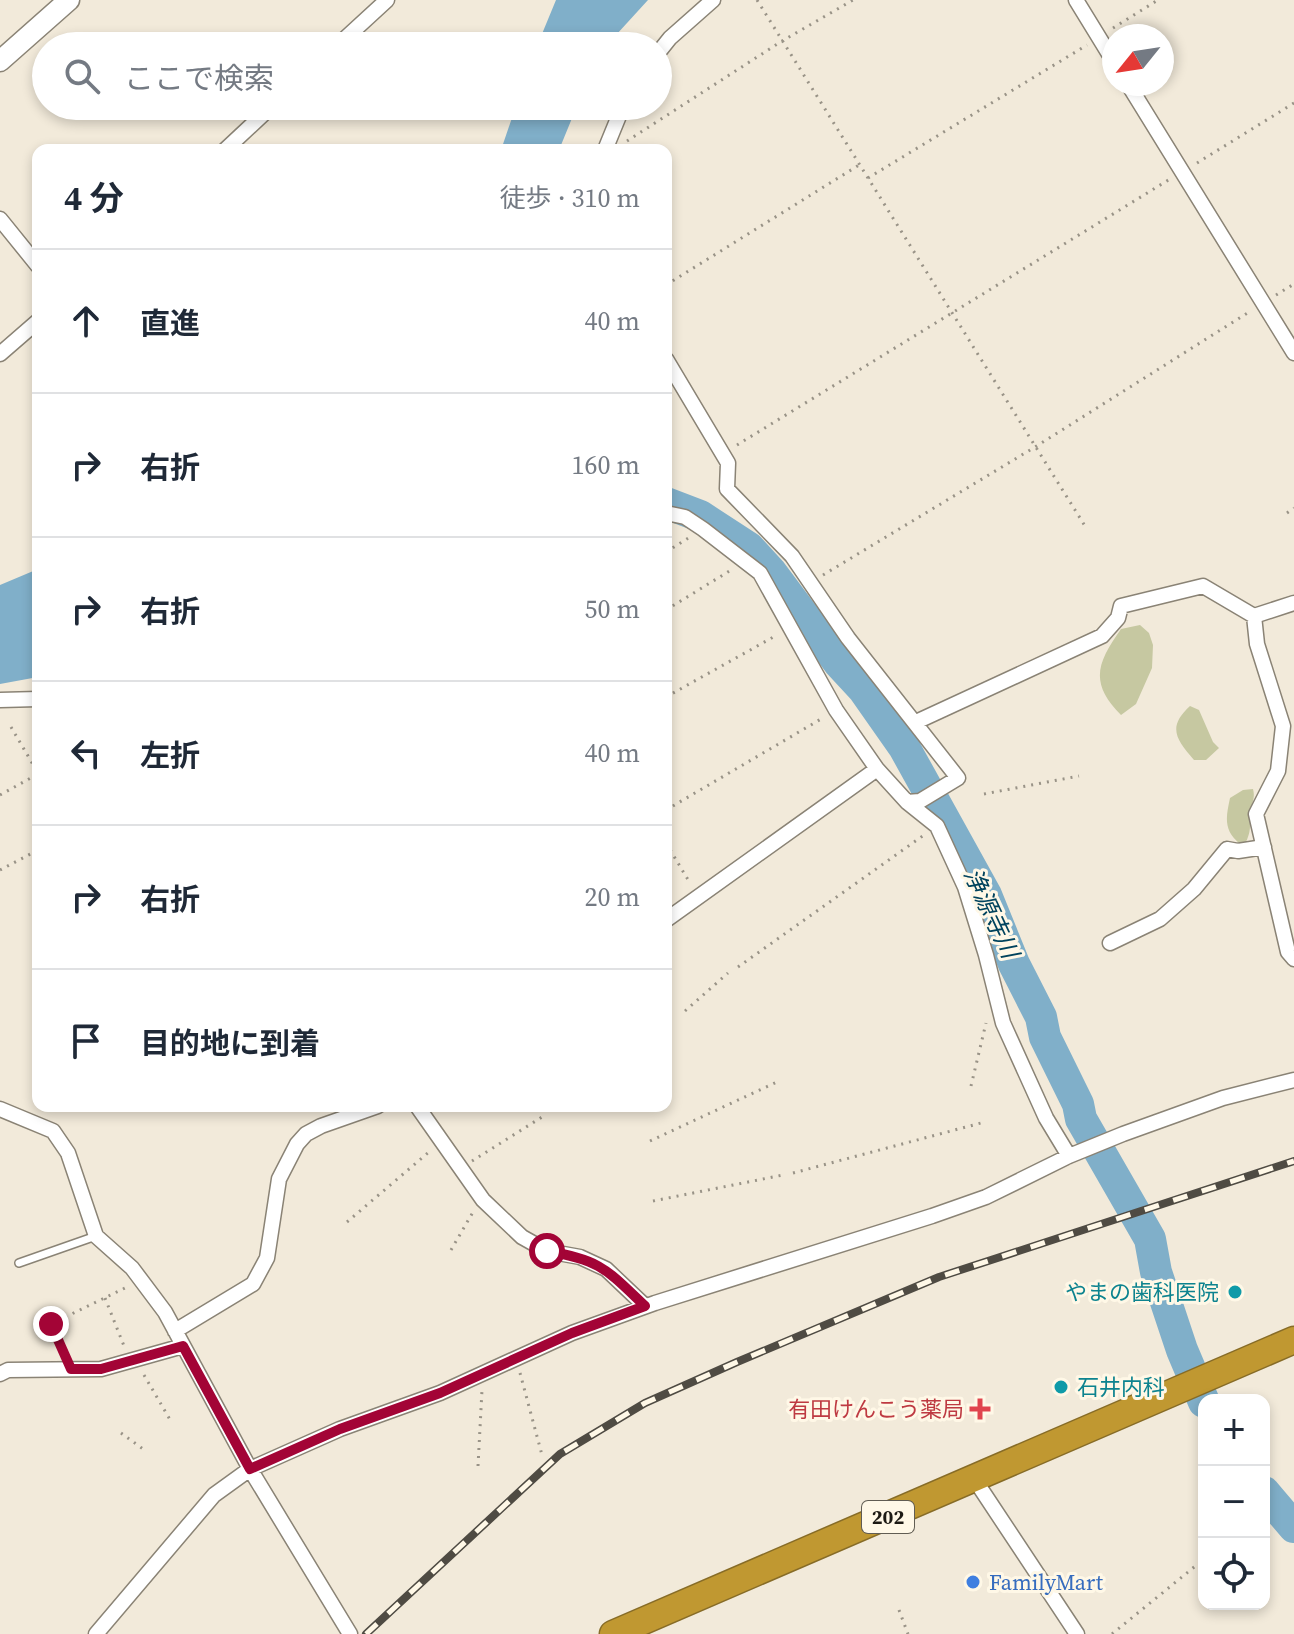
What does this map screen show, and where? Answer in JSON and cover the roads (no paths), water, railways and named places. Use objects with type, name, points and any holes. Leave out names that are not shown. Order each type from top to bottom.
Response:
[{"type":"highway","name":"202","points":[[613,1634],[1294,1340]]},
{"type":"main road","points":[[33,32],[69,0]]},
{"type":"main road","points":[[0,61],[32,33]]},
{"type":"street","points":[[352,32],[387,0]]},
{"type":"street","points":[[672,36],[713,0]]},
{"type":"street","points":[[1076,0],[1102,42]]},
{"type":"street","points":[[1135,96],[1294,353]]},
{"type":"street","points":[[231,144],[257,120]]},
{"type":"street","points":[[607,144],[617,120]]},
{"type":"street","points":[[0,219],[32,259]]},
{"type":"street","points":[[0,354],[32,326]]},
{"type":"street","points":[[672,369],[728,463],[727,489],[792,556],[848,638],[958,778],[913,801]]},
{"type":"street","points":[[672,514],[685,517],[703,529],[760,573],[836,710],[877,769],[937,826],[965,887],[1003,1023],[1046,1118],[1069,1156]]},
{"type":"street","points":[[916,722],[1102,636],[1118,618],[1121,606],[1203,586],[1254,616],[1294,603]]},
{"type":"street","points":[[1254,616],[1257,644],[1283,726],[1278,771],[1256,814],[1288,952],[1294,959]]},
{"type":"street","points":[[0,700],[32,699]]},
{"type":"street","points":[[672,916],[877,769]]},
{"type":"street","points":[[1110,943],[1160,919],[1194,889],[1227,849],[1238,851],[1264,847]]},
{"type":"street","points":[[96,1634],[214,1495],[250,1469],[340,1429],[440,1393],[572,1333],[645,1306],[946,1212],[986,1197],[1069,1156],[1123,1134],[1223,1098],[1294,1080]]},
{"type":"street","points":[[0,1109],[53,1131],[68,1153],[96,1236],[132,1268],[165,1312],[250,1469],[350,1634]]},
{"type":"street","points":[[175,1331],[253,1284],[267,1258],[279,1179],[297,1144],[306,1134],[321,1126],[361,1112]]},
{"type":"street","points":[[421,1112],[483,1200],[522,1237],[547,1251],[580,1257],[606,1269],[645,1306]]},
{"type":"street","points":[[0,1374],[8,1370],[101,1369],[134,1363],[183,1346]]},
{"type":"street","points":[[975,1480],[1077,1634]]},
{"type":"lane","points":[[19,1263],[96,1236]]},
{"type":"water","points":[[556,0],[648,0],[619,32],[543,32]]},
{"type":"water","points":[[511,120],[571,120],[561,144],[503,144]]},
{"type":"water","points":[[32,572],[32,678],[0,684],[0,585]]},
{"type":"waterway","name":"浄源寺川","points":[[672,505],[700,516],[749,548],[771,572],[839,663],[864,690],[904,747],[986,895],[1014,964],[1041,1017],[1045,1037],[1078,1104],[1081,1119],[1150,1239],[1156,1272],[1201,1394]]},
{"type":"waterway","name":"浄源寺川","points":[[1270,1499],[1294,1527]]},
{"type":"railway","points":[[366,1634],[560,1454],[645,1403],[939,1277],[1294,1161]]},
{"type":"place","name":"やまの歯科医院","points":[[1235,1292]]},
{"type":"place","name":"石井内科","points":[[1061,1387]]},
{"type":"place","name":"有田けんこう薬局","points":[[980,1409]]},
{"type":"place","name":"FamilyMart","points":[[973,1582]]}]
